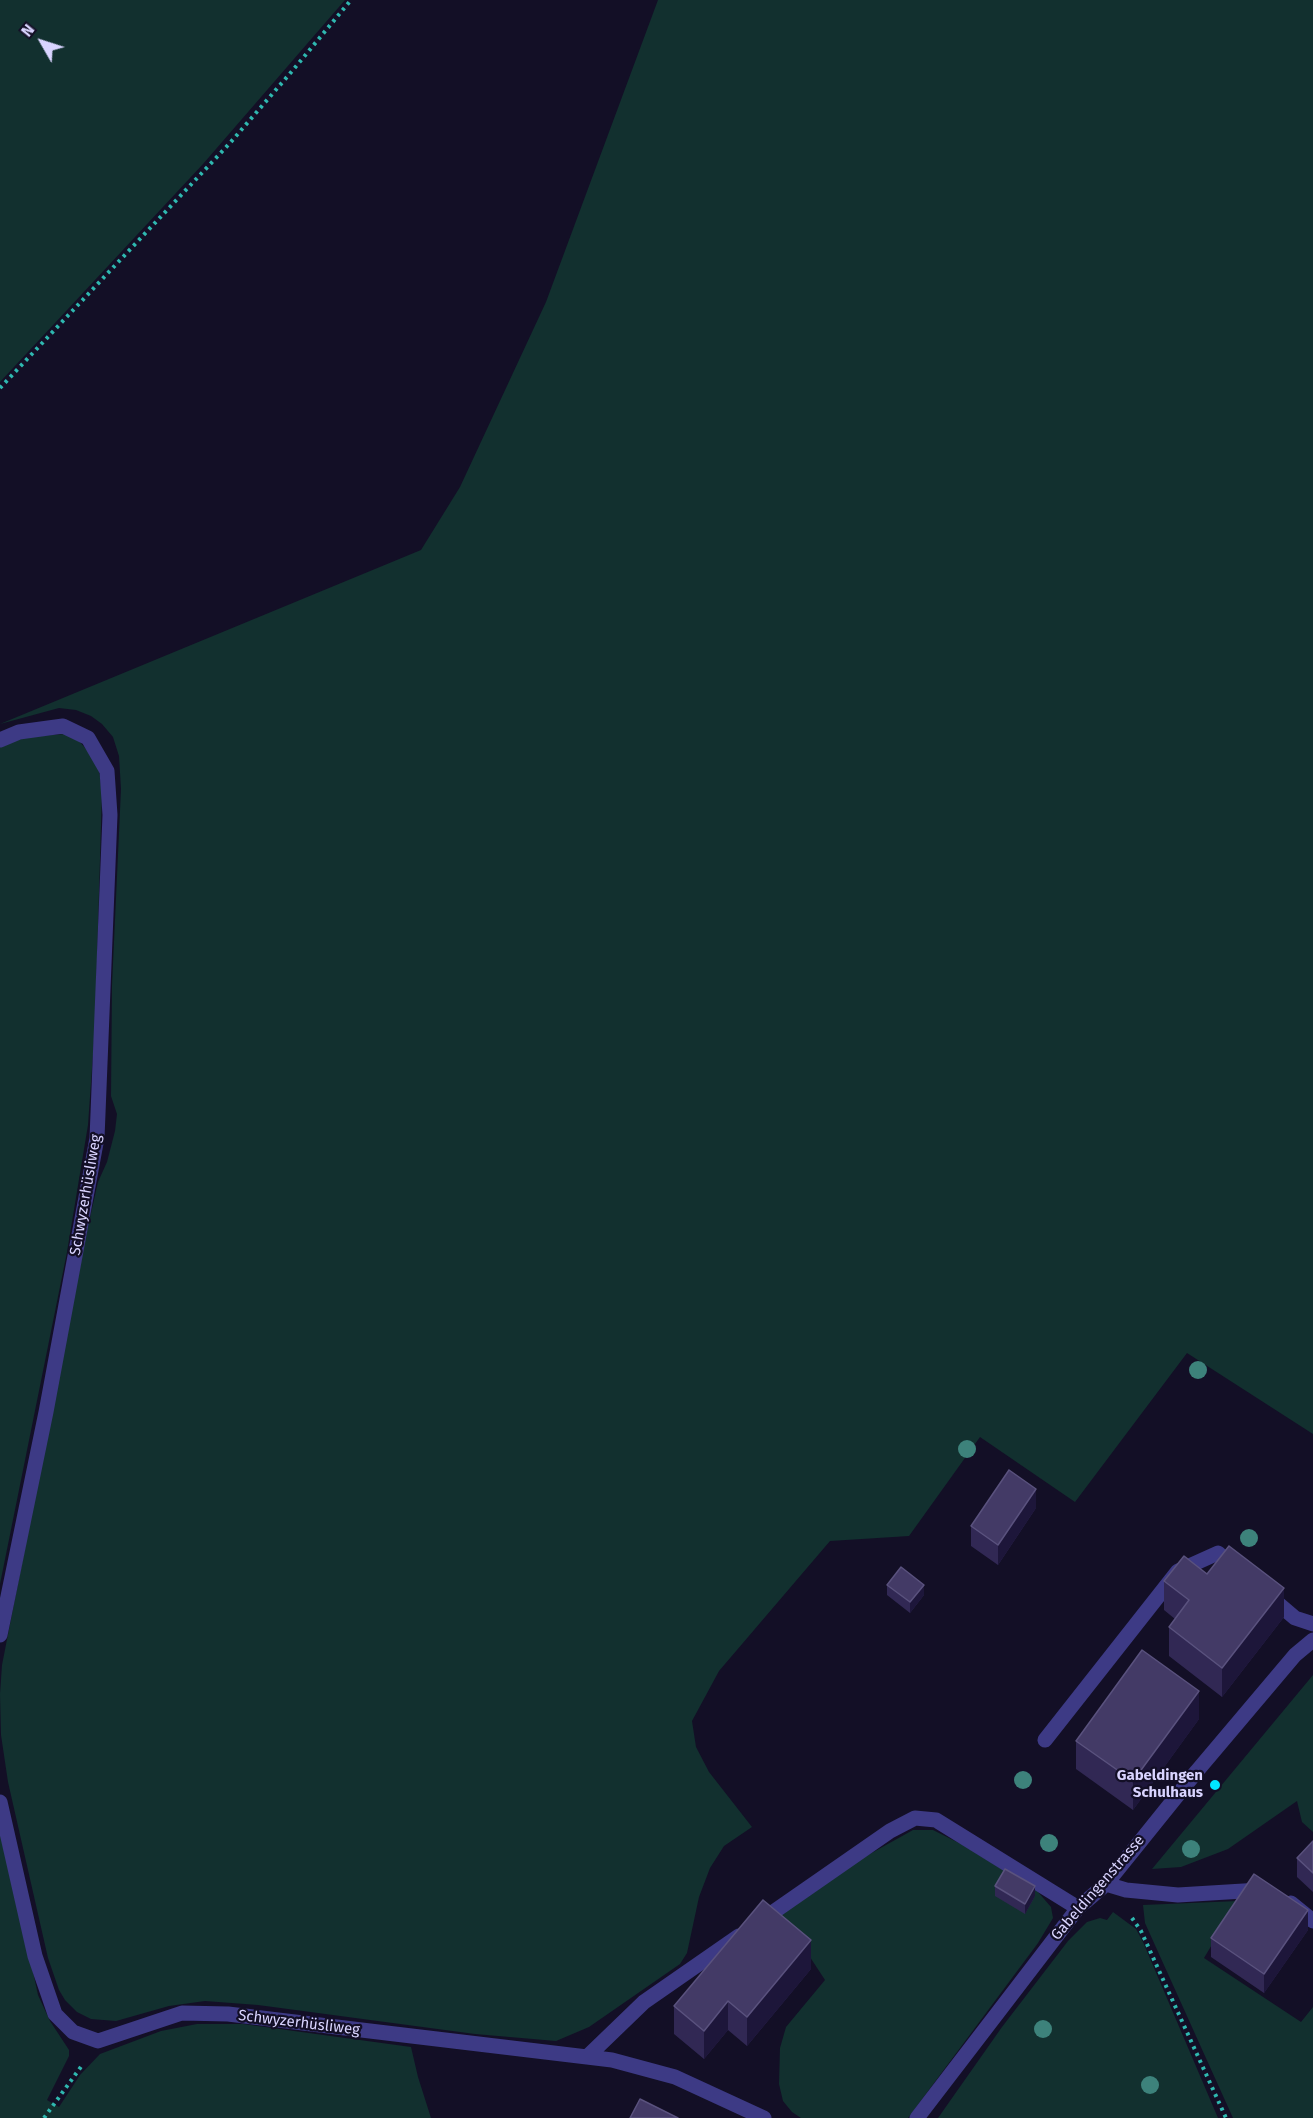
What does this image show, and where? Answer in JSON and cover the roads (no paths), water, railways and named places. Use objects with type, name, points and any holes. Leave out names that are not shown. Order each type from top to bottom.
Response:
[{"type":"street","name":"Schwyzerhüsliweg","points":[[0,740],[19,732],[63,726],[88,738],[107,771],[110,815],[97,1138],[46,1412],[0,1635]]},
{"type":"street","points":[[1045,1740],[1178,1571],[1218,1553],[1244,1574]]},
{"type":"street","points":[[1261,1589],[1295,1618],[1313,1624]]},
{"type":"street","name":"Gabeldingenstrasse","points":[[917,2118],[1077,1908],[1106,1884],[1295,1655],[1313,1640]]},
{"type":"street","name":"Schwyzerhüsliweg","points":[[0,1802],[34,1956],[55,2014],[73,2032],[98,2041],[182,2013],[228,2014],[612,2060],[675,2077],[764,2118]]},
{"type":"street","points":[[587,2057],[644,2002],[890,1831],[915,1818],[936,1820],[1077,1908]]},
{"type":"street","points":[[1106,1884],[1126,1890],[1178,1896],[1278,1892],[1313,1921]]},
{"type":"place","name":"Gabeldingen Schulhaus","points":[[1215,1785]]}]
